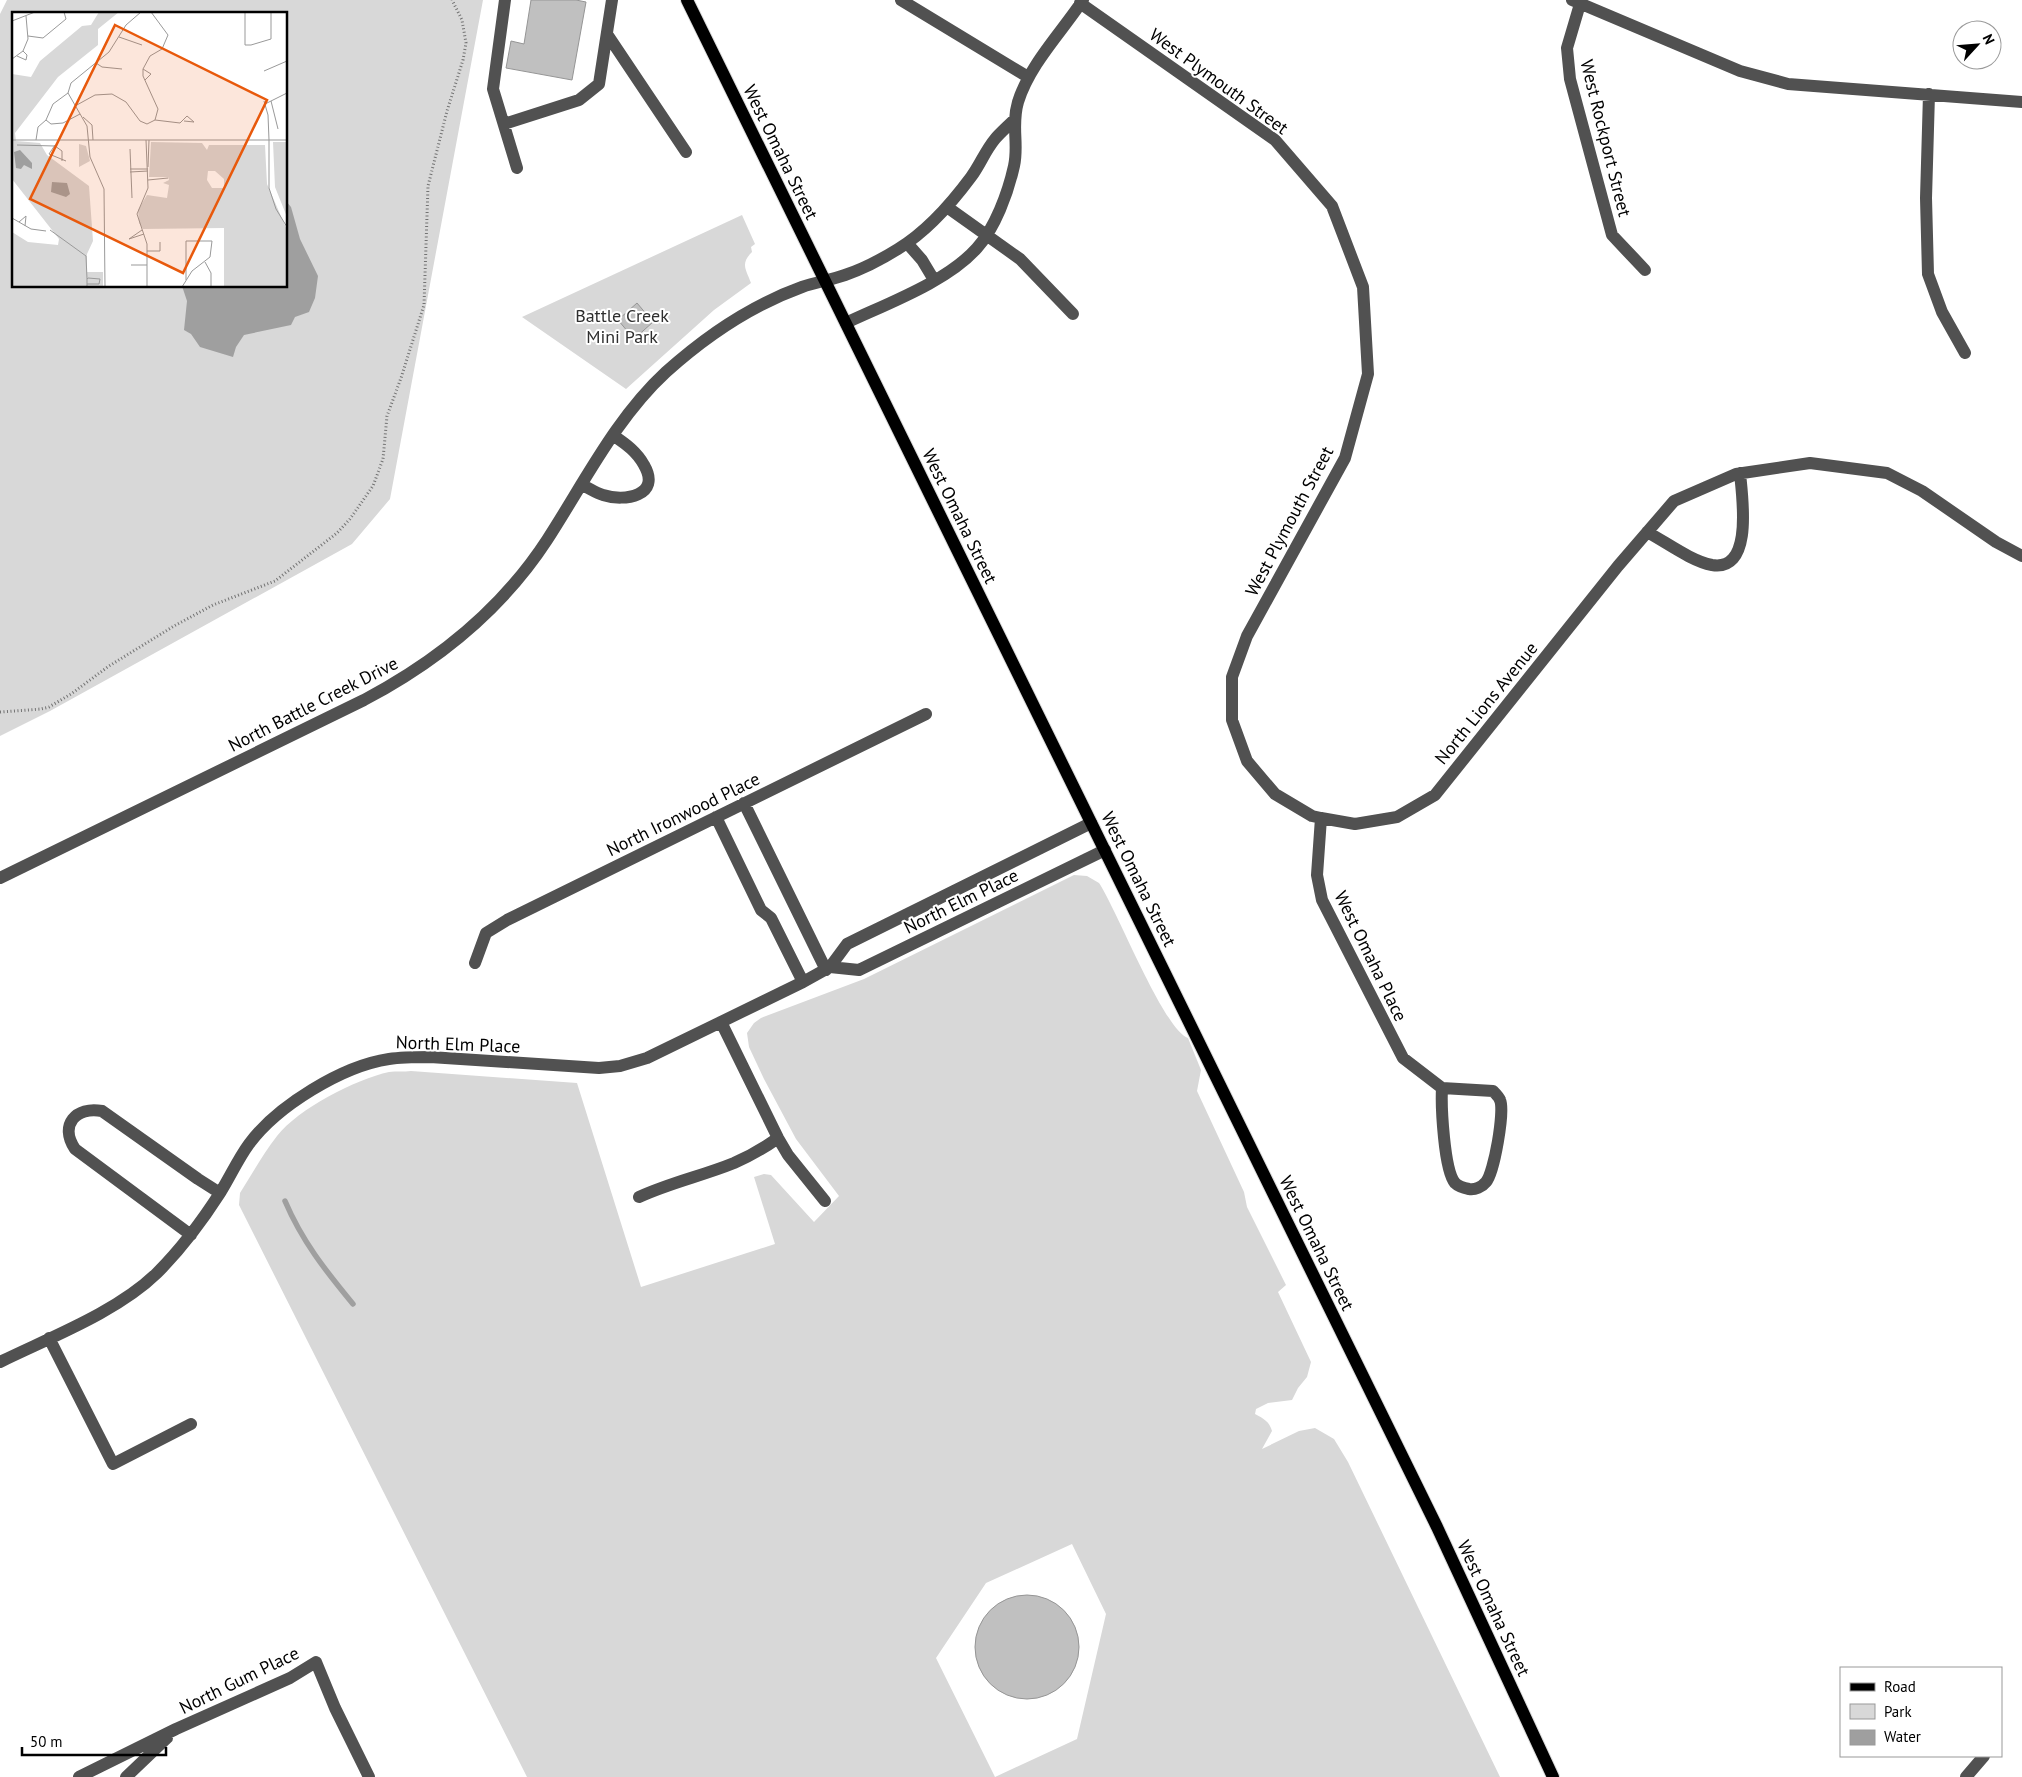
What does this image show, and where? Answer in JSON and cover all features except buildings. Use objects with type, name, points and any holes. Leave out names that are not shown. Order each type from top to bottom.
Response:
[{"type":"main road","name":"West Omaha Street","points":[[687,0],[1432,1518],[1553,1777]]},
{"type":"street","points":[[505,0],[493,88],[518,168]]},
{"type":"street","points":[[504,124],[579,100],[599,84],[612,0]]},
{"type":"street","points":[[901,0],[1028,77]]},
{"type":"street","points":[[846,324],[934,280],[962,262],[977,249],[997,217],[1014,166],[1016,146],[1014,120],[1018,101],[1028,77],[1081,2]]},
{"type":"street","name":"West Plymouth Street","points":[[1081,2],[1276,140],[1332,206],[1363,288],[1368,374],[1345,458],[1247,636],[1232,676],[1232,720],[1247,761],[1275,794],[1316,817]]},
{"type":"street","points":[[1576,2],[1740,71],[1788,84],[2022,102]]},
{"type":"street","name":"West Rockport Street","points":[[1576,2],[1567,48],[1570,79],[1612,234],[1645,270]]},
{"type":"street","points":[[607,34],[686,152]]},
{"type":"street","points":[[1929,94],[1926,198],[1928,274],[1942,312],[1965,352]]},
{"type":"street","name":"North Battle Creek Drive","points":[[0,878],[364,700],[414,672],[459,638],[500,598],[530,564],[614,436],[649,387],[699,344],[741,316],[802,287],[847,274],[907,243],[947,207],[972,175],[994,140],[1014,120]]},
{"type":"street","points":[[947,207],[1027,265],[1073,314]]},
{"type":"street","points":[[907,243],[922,260],[934,280]]},
{"type":"street","points":[[582,485],[603,495],[616,498],[637,496],[646,488],[648,477],[645,466],[630,448],[614,436]]},
{"type":"street","name":"North Lions Avenue","points":[[1316,817],[1355,824],[1397,816],[1435,795],[1674,501],[1740,473],[1810,463],[1888,473],[1922,491],[1996,542],[2022,556]]},
{"type":"street","points":[[1647,532],[1699,561],[1713,565],[1731,561],[1737,552],[1744,518],[1740,473]]},
{"type":"street","name":"North Ironwood Place","points":[[475,963],[486,934],[507,920],[926,714]]},
{"type":"street","points":[[744,803],[828,969]]},
{"type":"street","points":[[716,817],[761,910],[772,918],[803,982]]},
{"type":"street","name":"West Omaha Place","points":[[1316,817],[1317,875],[1322,900],[1403,1058],[1442,1088]]},
{"type":"street","name":"North Elm Place","points":[[0,1362],[115,1305],[136,1290],[173,1257],[191,1235],[220,1193],[250,1143],[281,1111],[298,1098],[350,1070],[367,1064],[404,1057],[430,1057],[574,1067],[620,1066],[647,1058],[828,969],[847,944],[1091,823]]},
{"type":"street","name":"North Elm Place","points":[[828,969],[860,970],[1105,850]]},
{"type":"street","points":[[720,1022],[778,1138],[788,1155],[825,1201]]},
{"type":"street","points":[[1442,1088],[1493,1091],[1500,1100],[1501,1114],[1494,1168],[1487,1181],[1472,1190],[1463,1188],[1455,1182],[1449,1166],[1440,1108],[1442,1088]]},
{"type":"street","points":[[191,1235],[75,1149],[68,1136],[73,1118],[85,1110],[102,1111],[198,1180],[220,1193]]},
{"type":"street","points":[[639,1197],[661,1187],[733,1164],[760,1151],[778,1138]]},
{"type":"street","points":[[49,1338],[113,1464],[191,1424]]},
{"type":"street","name":"North Gum Place","points":[[79,1777],[176,1729],[281,1682],[316,1662],[335,1708],[369,1777]]},
{"type":"street","name":"North Gum Place","points":[[126,1777],[176,1729]]},
{"type":"street","points":[[1967,1777],[1983,1757]]},
{"type":"path","points":[[0,712],[49,707],[71,694],[109,666],[174,626],[214,605],[275,581],[337,534],[373,486],[383,459],[387,416],[424,305],[428,186],[466,43],[462,20],[452,0]]},
{"type":"green space","points":[[7,0],[483,0],[390,499],[352,544],[50,711],[0,736],[0,14]]},
{"type":"green space","name":"Battle Creek Mini Park","points":[[742,215],[755,244],[751,247],[752,252],[745,263],[751,283],[714,310],[626,389],[522,317]]},
{"type":"green space","points":[[1074,875],[1087,876],[1099,883],[1166,1014],[1178,1030],[1188,1038],[1201,1070],[1197,1091],[1244,1192],[1247,1207],[1286,1285],[1278,1292],[1311,1362],[1307,1377],[1298,1388],[1292,1400],[1268,1403],[1256,1409],[1255,1414],[1268,1423],[1272,1431],[1262,1449],[1299,1431],[1315,1428],[1334,1439],[1348,1462],[1500,1777],[527,1777],[239,1205],[240,1193],[262,1157],[286,1126],[313,1106],[345,1088],[389,1072],[411,1071],[577,1083],[641,1287],[775,1244],[754,1177],[764,1174],[771,1175],[814,1222],[839,1196],[796,1139],[764,1079],[749,1047],[747,1033],[754,1023],[761,1018],[864,979]],"holes":[[[1072,1544],[1106,1614],[1077,1739],[995,1777],[936,1658],[986,1583]]]},
{"type":"water","points":[[288,203],[291,207],[300,239],[318,276],[315,298],[309,312],[295,317],[291,325],[244,335],[236,347],[233,357],[200,347],[191,334],[184,330],[187,301],[183,288],[288,288]]},
{"type":"waterway","points":[[285,1201],[315,1255],[353,1304]]}]
